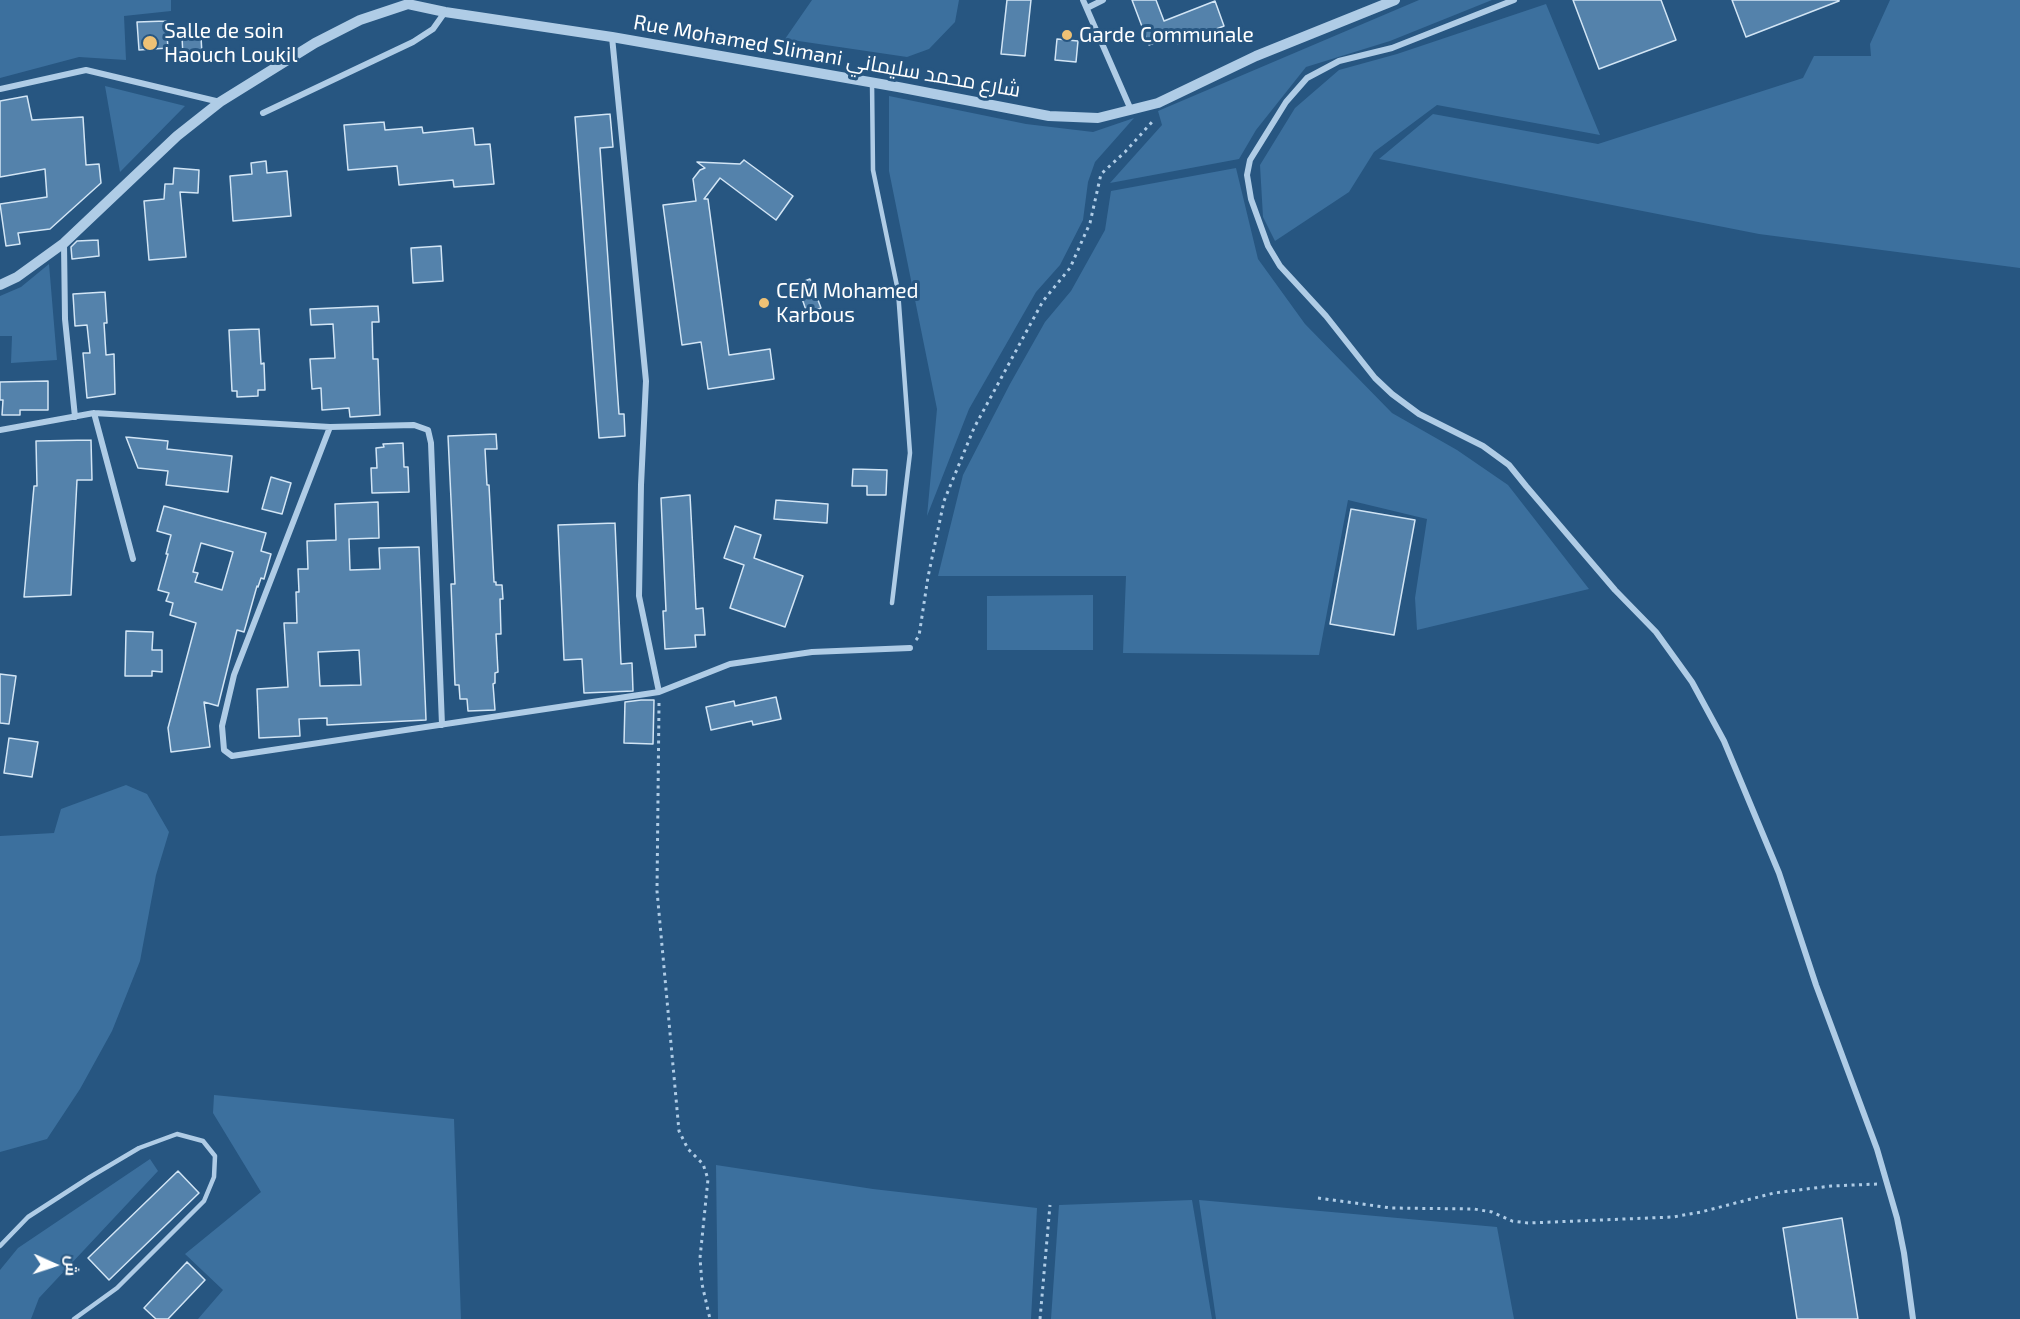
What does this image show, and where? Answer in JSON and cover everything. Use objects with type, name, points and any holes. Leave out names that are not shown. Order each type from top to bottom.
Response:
[{"type":"street","points":[[394,0],[410,2]]},
{"type":"street","points":[[1083,0],[1131,110]]},
{"type":"street","points":[[1087,8],[1103,0]]},
{"type":"street","name":"Rue Mohamed Slimani شارع محمد سليماني","points":[[410,2],[445,12],[612,37],[872,82],[1049,116],[1098,118],[1158,102],[1256,56],[1395,0]]},
{"type":"street","points":[[1514,0],[1401,45],[1339,61],[1307,78],[1286,102],[1250,160],[1247,174],[1251,199],[1268,246],[1280,266],[1326,316],[1375,378],[1419,414],[1483,446],[1509,465],[1608,581],[1656,632],[1692,682],[1724,741],[1779,873],[1816,986],[1864,1115],[1887,1184],[1904,1253],[1913,1319]]},
{"type":"street","points":[[0,285],[17,277],[64,243],[177,136],[220,102],[315,43],[360,20],[410,2]]},
{"type":"street","points":[[263,113],[413,42],[433,28],[445,12]]},
{"type":"street","points":[[612,37],[646,381],[640,485],[639,596],[659,692]]},
{"type":"street","points":[[0,89],[86,70],[220,102]]},
{"type":"street","points":[[64,243],[65,319],[75,417]]},
{"type":"street","points":[[0,431],[94,413],[330,427],[414,425],[428,430],[431,443],[442,725]]},
{"type":"street","points":[[94,413],[134,559]]},
{"type":"street","points":[[330,427],[234,675],[222,726],[224,750],[232,756],[659,692],[730,664],[812,652],[910,648]]},
{"type":"lane","points":[[872,82],[873,170],[898,291],[910,453],[892,603]]},
{"type":"lane","points":[[0,1246],[28,1217],[139,1148],[177,1134],[203,1141],[215,1156],[214,1177],[204,1201],[117,1288],[74,1319]]},
{"type":"path","points":[[910,648],[919,636],[944,501],[974,428],[1043,301],[1070,268],[1090,223],[1101,174],[1152,122],[1148,105]]},
{"type":"path","points":[[659,692],[657,891],[680,1131],[688,1149],[703,1164],[708,1179],[700,1258],[702,1284],[710,1319]]},
{"type":"path","points":[[1318,1198],[1391,1208],[1474,1209],[1492,1212],[1512,1221],[1528,1223],[1673,1217],[1774,1193],[1832,1186],[1887,1184]]},
{"type":"path","points":[[1040,1319],[1050,1205]]},
{"type":"shaded area","points":[[0,0],[171,0],[171,11],[124,16],[126,60],[79,57],[0,78]]},
{"type":"shaded area","points":[[812,0],[959,0],[955,22],[929,49],[907,57],[785,39]]},
{"type":"shaded area","points":[[1419,0],[1492,0],[1390,41],[1306,67],[1256,130],[1239,159],[1110,183],[1162,125],[1158,111]]},
{"type":"shaded area","points":[[1890,0],[2020,0],[2020,268],[1759,234],[1379,159],[1433,114],[1598,144],[1803,78],[1814,56],[1871,56],[1870,44]]},
{"type":"shaded area","points":[[1546,4],[1600,135],[1437,105],[1374,152],[1349,192],[1275,241],[1263,217],[1260,165],[1295,108],[1339,70],[1397,54]]},
{"type":"shaded area","points":[[105,86],[185,106],[120,172]]},
{"type":"shaded area","points":[[889,96],[1026,124],[1093,132],[1134,118],[1095,162],[1088,182],[1083,220],[1060,265],[1036,292],[969,409],[927,516],[937,409],[889,171]]},
{"type":"shaded area","points":[[1236,168],[1258,259],[1305,324],[1392,413],[1457,450],[1508,485],[1589,589],[1417,630],[1415,598],[1427,519],[1348,500],[1319,655],[1123,653],[1126,576],[938,576],[963,475],[1045,322],[1071,291],[1105,230],[1111,191]]},
{"type":"shaded area","points":[[49,264],[57,360],[11,363],[12,336],[0,336],[0,296],[21,287]]},
{"type":"shaded area","points":[[1093,595],[1093,650],[987,650],[987,596]]},
{"type":"shaded area","points":[[126,785],[147,794],[169,832],[156,875],[140,961],[112,1031],[80,1089],[47,1139],[0,1152],[0,836],[54,833],[61,809]]},
{"type":"shaded area","points":[[214,1095],[454,1119],[461,1319],[198,1319],[223,1290],[185,1254],[261,1192],[213,1113]]},
{"type":"shaded area","points":[[150,1159],[158,1171],[39,1298],[31,1319],[0,1319],[0,1270],[18,1248]]},
{"type":"shaded area","points":[[716,1165],[873,1189],[1037,1208],[1031,1319],[718,1319]]},
{"type":"shaded area","points":[[1192,1200],[1212,1319],[1051,1319],[1059,1205]]},
{"type":"shaded area","points":[[1199,1200],[1497,1227],[1514,1319],[1216,1319]]},
{"type":"building","points":[[1007,0],[1031,0],[1025,56],[1001,54]]},
{"type":"building","points":[[1132,0],[1156,0],[1164,21],[1215,1],[1224,26],[1178,44],[1174,35],[1149,45]]},
{"type":"building","points":[[1573,0],[1661,0],[1676,40],[1599,69]]},
{"type":"building","points":[[1732,0],[1839,0],[1839,1],[1746,37]]},
{"type":"building","points":[[166,21],[168,48],[139,50],[137,22]]},
{"type":"building","points":[[201,36],[202,55],[183,56],[182,37]]},
{"type":"building","points":[[1057,39],[1078,41],[1076,62],[1055,60]]},
{"type":"building","points":[[27,96],[32,120],[83,117],[86,165],[99,164],[101,183],[50,229],[18,233],[20,244],[6,246],[0,204],[47,197],[45,169],[0,177],[0,101]]},
{"type":"building","points":[[610,114],[613,147],[600,148],[619,414],[624,414],[625,436],[599,438],[575,117]]},
{"type":"building","points":[[384,122],[385,130],[422,127],[423,133],[473,128],[475,145],[490,144],[494,184],[454,187],[453,180],[399,185],[397,166],[348,170],[344,125]]},
{"type":"building","points":[[744,160],[793,196],[776,220],[720,178],[704,199],[708,199],[729,355],[770,349],[774,379],[708,389],[701,342],[682,345],[663,205],[696,201],[693,179],[700,170],[705,168],[697,162],[740,164]]},
{"type":"building","points":[[266,161],[267,173],[287,171],[291,216],[233,221],[230,176],[252,174],[251,163]]},
{"type":"building","points":[[174,168],[199,170],[198,193],[180,192],[186,257],[149,260],[144,201],[164,199],[165,184],[173,184]]},
{"type":"building","points":[[98,240],[99,256],[72,259],[71,247],[77,241]]},
{"type":"building","points":[[441,246],[443,281],[413,283],[411,248]]},
{"type":"building","points":[[810,279],[821,308],[807,313],[797,284]]},
{"type":"building","points":[[105,292],[106,355],[114,354],[115,394],[87,398],[83,353],[90,353],[87,325],[75,326],[73,294]]},
{"type":"building","points":[[378,306],[379,322],[372,322],[373,359],[378,359],[380,415],[350,417],[349,408],[322,410],[321,388],[312,389],[310,359],[335,358],[333,324],[311,325],[310,309]]},
{"type":"building","points":[[259,329],[265,390],[258,390],[258,396],[237,397],[237,391],[232,391],[229,330]]},
{"type":"building","points":[[48,381],[48,410],[20,410],[20,415],[2,415],[3,400],[0,400],[0,382]]},
{"type":"building","points":[[496,434],[497,449],[485,449],[494,582],[496,585],[502,585],[503,599],[500,599],[501,634],[496,634],[498,672],[495,673],[493,684],[495,710],[468,711],[467,699],[460,699],[459,685],[455,685],[451,584],[455,584],[448,436]]},
{"type":"building","points":[[126,437],[168,441],[167,449],[232,456],[228,492],[166,485],[168,471],[138,468]]},
{"type":"building","points":[[91,440],[92,480],[77,480],[71,595],[24,597],[34,486],[37,486],[36,441]]},
{"type":"building","points":[[403,443],[404,467],[408,467],[409,492],[372,493],[371,468],[377,468],[376,448],[384,447],[383,444]]},
{"type":"building","points":[[853,469],[887,470],[886,495],[867,495],[867,486],[852,486]]},
{"type":"building","points":[[271,477],[291,483],[282,514],[262,509]]},
{"type":"building","points":[[690,495],[696,609],[703,608],[705,635],[695,635],[696,647],[665,649],[663,611],[666,611],[661,498]]},
{"type":"building","points":[[776,500],[828,504],[827,523],[774,519]]},
{"type":"building","points":[[378,502],[379,538],[349,539],[350,570],[380,569],[379,548],[419,547],[426,720],[327,725],[327,718],[299,719],[300,736],[259,738],[257,689],[288,687],[284,623],[297,623],[298,569],[308,569],[307,541],[336,540],[335,504]],"holes":[[[359,650],[361,685],[320,686],[318,652]]]},
{"type":"building","points":[[164,506],[266,533],[261,551],[271,554],[264,579],[261,578],[257,586],[244,632],[237,630],[218,706],[204,702],[210,747],[171,752],[168,728],[196,623],[170,615],[173,603],[166,601],[169,593],[158,590],[171,535],[157,531]],"holes":[[[201,543],[233,552],[222,590],[195,582],[198,573],[193,572]]]},
{"type":"building","points":[[1351,509],[1415,520],[1394,635],[1330,624]]},
{"type":"building","points":[[615,523],[621,664],[632,663],[633,691],[584,693],[582,659],[564,660],[558,525]]},
{"type":"building","points":[[735,526],[761,535],[754,558],[803,576],[785,627],[730,608],[744,565],[724,558]]},
{"type":"building","points":[[126,631],[153,632],[152,650],[162,650],[162,672],[152,671],[152,676],[125,676]]},
{"type":"building","points":[[0,674],[16,676],[9,724],[0,723]]},
{"type":"building","points":[[776,697],[781,719],[753,725],[752,721],[711,730],[706,707],[734,701],[735,706]]},
{"type":"building","points":[[654,700],[653,744],[624,743],[625,702]]},
{"type":"building","points":[[9,738],[38,742],[32,777],[4,773]]},
{"type":"building","points":[[178,1171],[199,1193],[109,1280],[88,1258]]},
{"type":"building","points":[[1842,1218],[1858,1319],[1797,1319],[1783,1228]]},
{"type":"building","points":[[187,1262],[205,1280],[168,1319],[156,1319],[144,1308]]},
{"type":"place","name":"Garde Communale","points":[[1067,35]]},
{"type":"place","name":"Salle de soin Haouch Loukil","points":[[150,43]]},
{"type":"place","name":"CEM Mohamed Karbous","points":[[764,303]]}]
